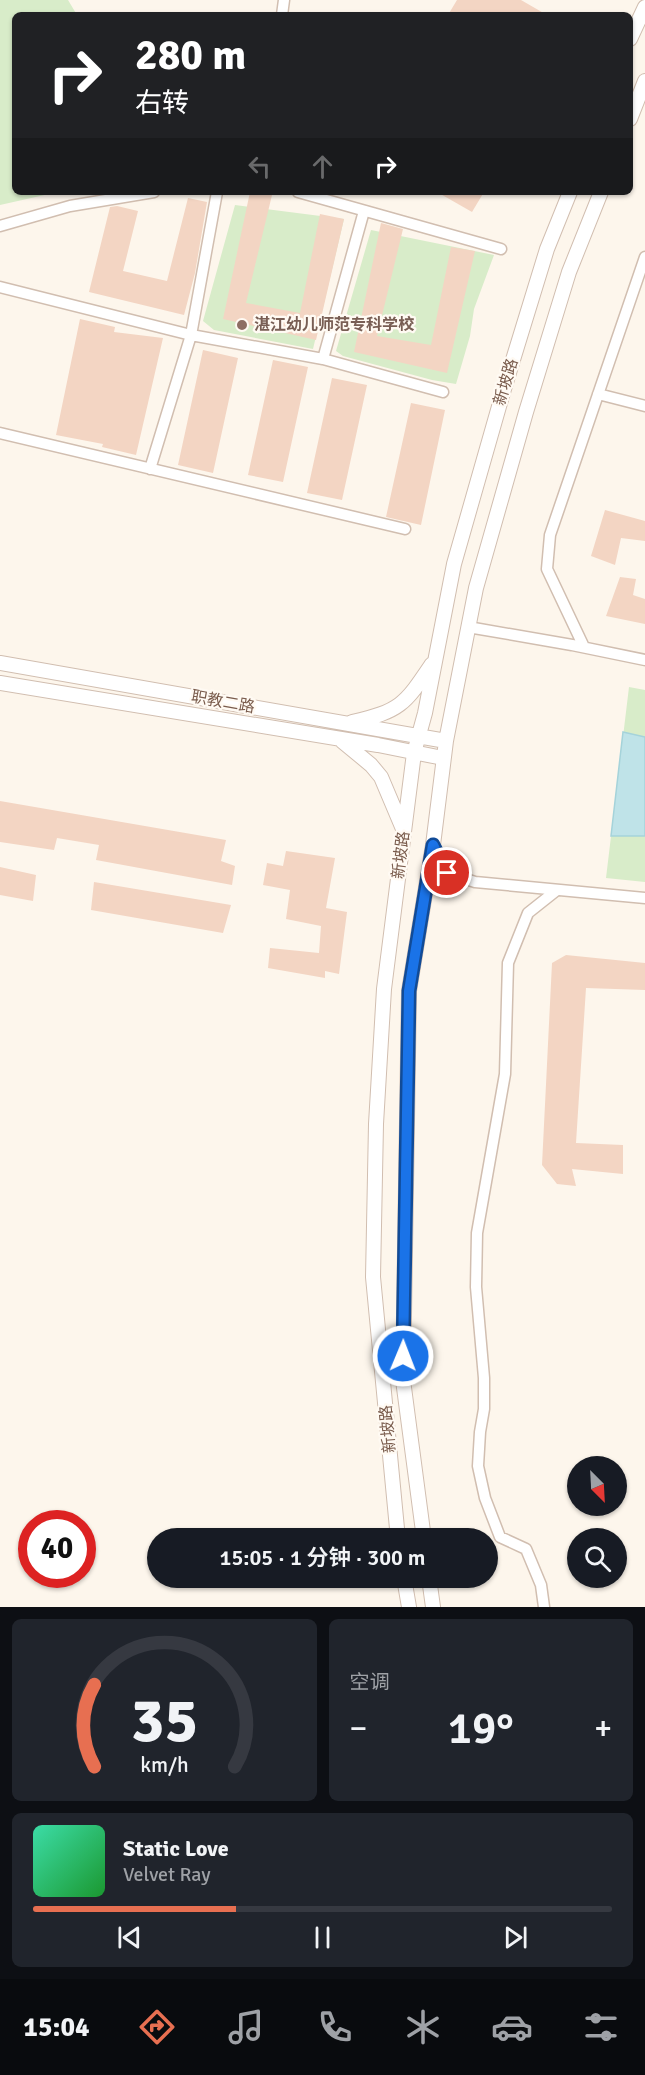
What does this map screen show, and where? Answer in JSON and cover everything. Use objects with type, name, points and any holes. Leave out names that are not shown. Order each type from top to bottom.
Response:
[{"type":"street","points":[[633,33],[645,7]]},
{"type":"street","points":[[633,111],[645,81]]},
{"type":"street","points":[[0,226],[70,206],[136,195]]},
{"type":"street","points":[[150,469],[191,335],[216,195]]},
{"type":"street","points":[[308,195],[501,249]]},
{"type":"street","name":"新坡路","points":[[397,1528],[373,1277],[376,1125],[384,989],[404,830],[414,753],[425,713],[454,564],[497,411],[547,249],[569,195]]},
{"type":"street","name":"新坡路","points":[[423,1528],[403,1380],[409,991],[433,845],[443,758],[476,588],[569,272],[600,195]]},
{"type":"street","points":[[323,359],[364,211]]},
{"type":"street","points":[[584,647],[547,569],[550,535],[645,257]]},
{"type":"street","points":[[0,287],[191,335],[323,359],[443,392]]},
{"type":"street","points":[[598,394],[645,406]]},
{"type":"street","points":[[0,433],[405,529]]},
{"type":"street","points":[[468,627],[645,660]]},
{"type":"street","points":[[344,723],[382,715],[397,707],[409,697],[435,660]]},
{"type":"street","name":"职教二路","points":[[0,663],[446,741]]},
{"type":"street","name":"职教二路","points":[[0,683],[443,758]]},
{"type":"street","points":[[341,739],[371,765],[381,777],[404,830]]},
{"type":"street","points":[[433,845],[447,873],[475,882],[645,898]]},
{"type":"street","points":[[544,1607],[541,1585],[526,1549],[500,1537],[485,1498],[478,1466],[484,1378],[476,1287],[477,1233],[505,1074],[508,963],[528,913],[557,890]]},
{"type":"street","points":[[406,1588],[409,1607]]},
{"type":"street","points":[[430,1588],[433,1607]]},
{"type":"green space","points":[[0,0],[68,0],[75,12],[12,12],[12,195],[45,195],[0,205]]},
{"type":"green space","points":[[235,205],[344,219],[313,349],[214,330],[203,321]]},
{"type":"green space","points":[[371,230],[494,255],[474,309],[470,336],[456,384],[432,380],[343,356],[336,351]]},
{"type":"green space","points":[[629,687],[645,690],[645,882],[606,878]]},
{"type":"water","points":[[623,732],[645,737],[645,836],[611,836]]},
{"type":"building","points":[[457,0],[521,0],[542,12],[450,12]]},
{"type":"building","points":[[249,195],[272,195],[246,303],[300,313],[320,214],[344,219],[316,340],[223,319]]},
{"type":"building","points":[[442,195],[482,195],[472,212]]},
{"type":"building","points":[[188,198],[207,202],[195,273],[184,315],[89,292],[110,207],[117,206],[138,211],[123,271],[167,281]]},
{"type":"building","points":[[381,223],[403,229],[377,336],[431,345],[451,247],[475,251],[447,373],[354,352]]},
{"type":"building","points":[[80,319],[115,327],[114,332],[163,338],[136,455],[102,447],[103,444],[56,435]]},
{"type":"building","points":[[203,350],[238,358],[213,473],[178,465]]},
{"type":"building","points":[[273,360],[308,367],[283,482],[248,475]]},
{"type":"building","points":[[332,378],[367,385],[342,500],[307,493]]},
{"type":"building","points":[[411,403],[445,410],[421,525],[386,517]]},
{"type":"building","points":[[605,510],[645,521],[645,541],[621,538],[615,565],[591,556]]},
{"type":"building","points":[[620,577],[636,579],[633,595],[645,599],[645,624],[606,616]]},
{"type":"building","points":[[0,801],[226,840],[221,861],[235,866],[232,885],[96,860],[99,845],[57,838],[54,850],[0,842]]},
{"type":"building","points":[[286,851],[335,858],[326,908],[347,912],[339,974],[325,971],[325,978],[268,968],[270,948],[319,953],[321,926],[286,919],[290,890],[263,885],[267,863],[283,866]]},
{"type":"building","points":[[0,867],[36,875],[33,901],[0,895]]},
{"type":"building","points":[[94,882],[231,905],[223,933],[91,910]]},
{"type":"building","points":[[566,955],[645,963],[645,990],[586,988],[576,1143],[623,1145],[623,1174],[572,1169],[576,1186],[557,1184],[542,1165],[552,963]]},
{"type":"place","name":"湛江幼儿师范专科学校","points":[[242,325]]},
{"type":"route","points":[[403,1356],[409,991],[433,845],[447,873]]}]
